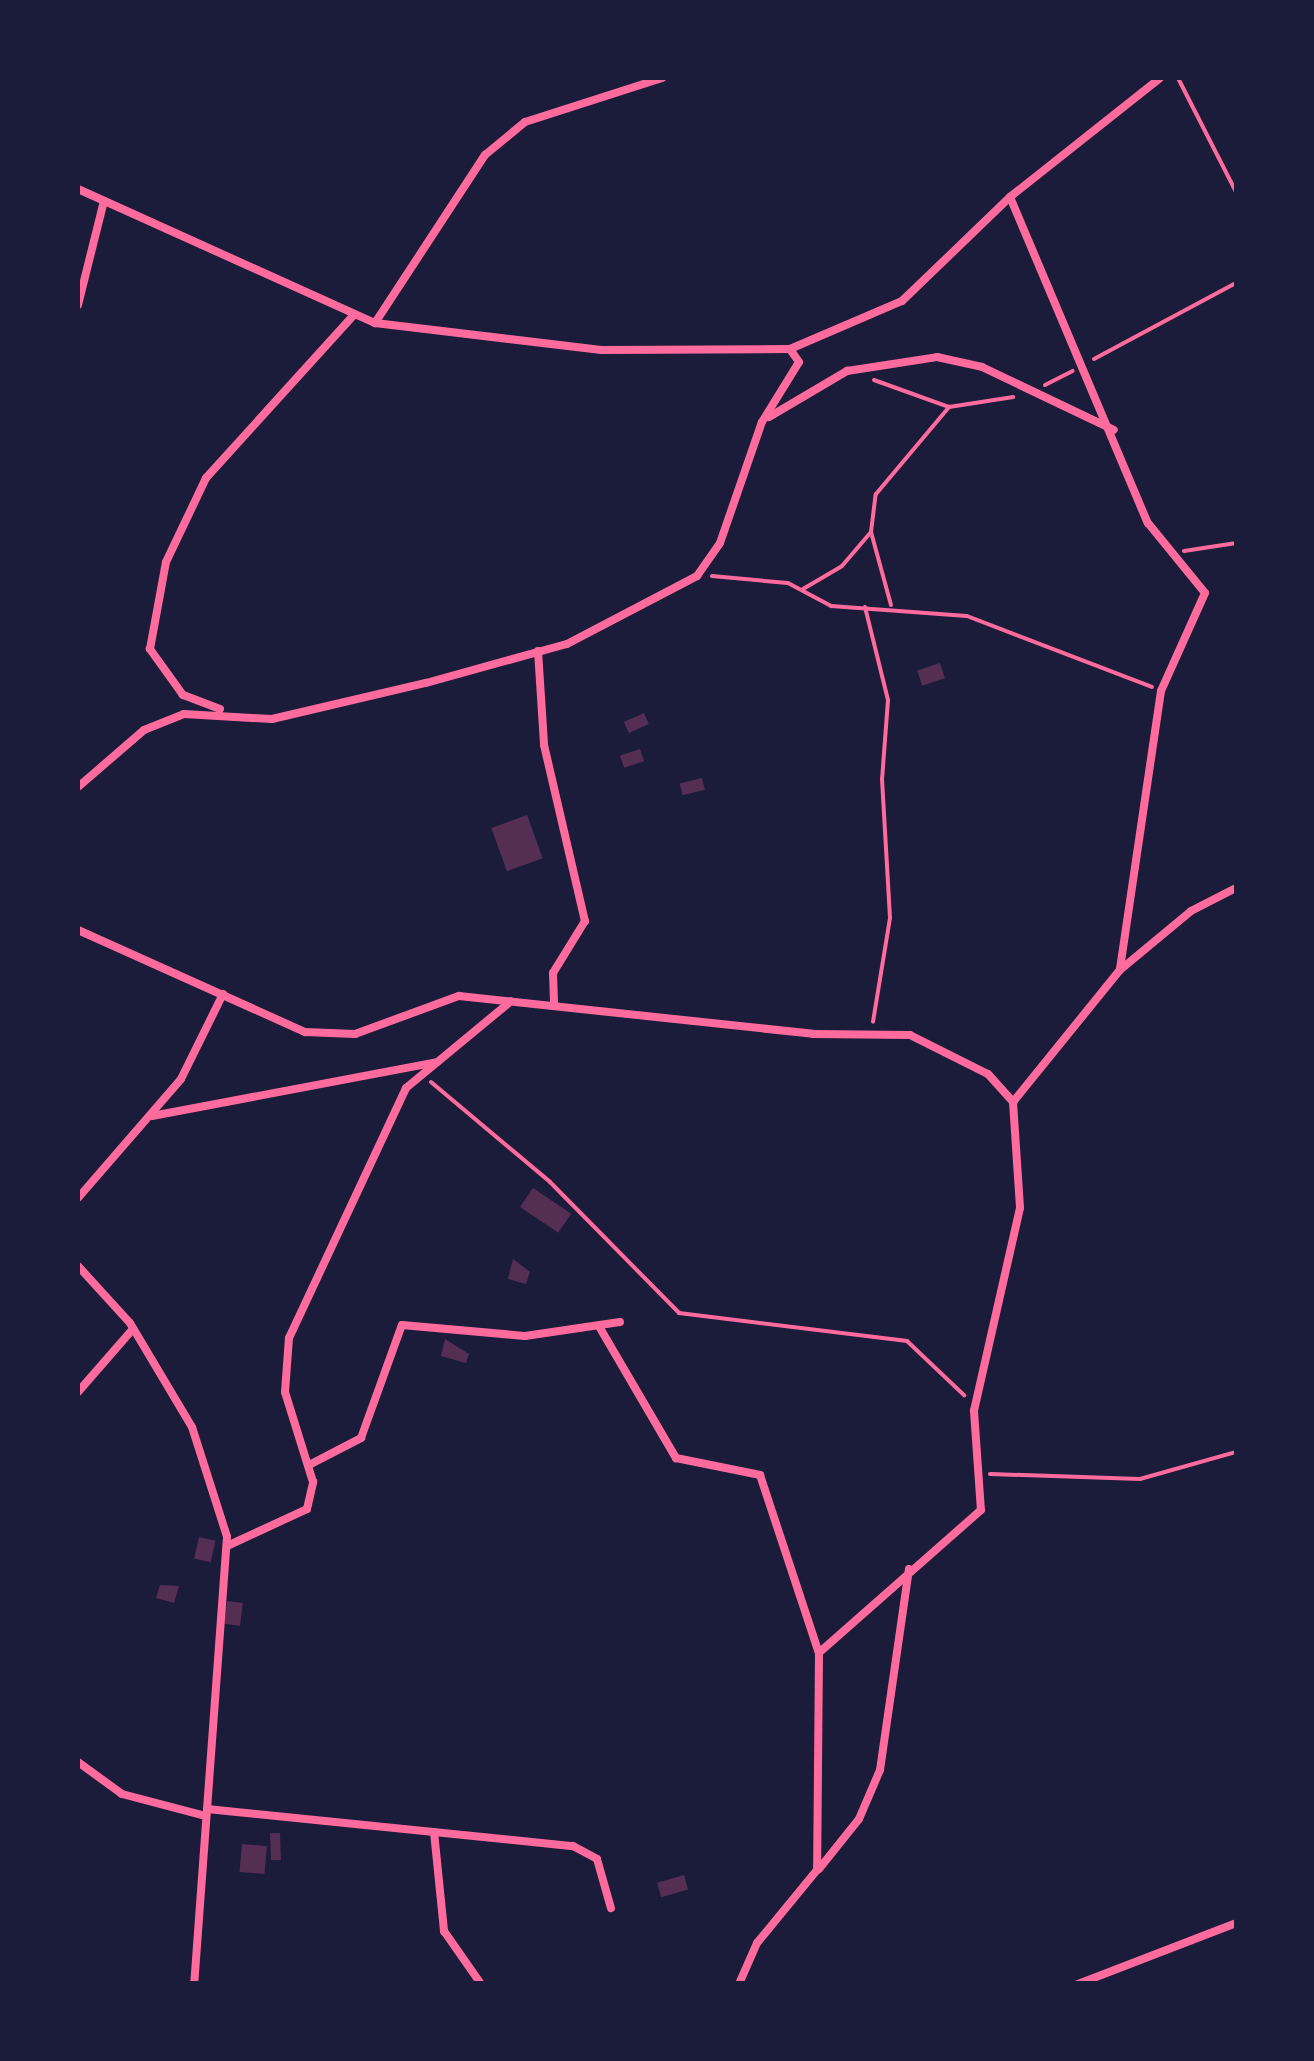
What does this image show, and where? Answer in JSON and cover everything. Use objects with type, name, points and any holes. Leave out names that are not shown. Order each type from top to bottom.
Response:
[{"type":"street","points":[[374,322],[486,155],[525,122],[662,78]]},
{"type":"street","points":[[78,189],[374,322],[600,350],[790,349],[902,301],[1010,197],[1160,78]]},
{"type":"street","points":[[1010,197],[1165,549],[1205,593],[1161,692],[1120,970]]},
{"type":"street","points":[[78,305],[104,201]]},
{"type":"street","points":[[225,711],[160,674],[151,612],[166,562],[206,478],[354,315]]},
{"type":"street","points":[[78,787],[144,730],[184,714],[225,711],[272,719],[538,651],[697,576],[720,543],[762,422],[799,362],[790,349]]},
{"type":"street","points":[[762,422],[847,371],[938,358],[1032,391],[1114,430]]},
{"type":"street","points":[[538,651],[544,745],[584,921],[553,973],[554,1006]]},
{"type":"street","points":[[819,1652],[909,1569],[974,1520],[981,1473],[974,1411],[1014,1254],[1013,1102],[1120,970],[1191,911],[1236,888]]},
{"type":"street","points":[[78,930],[223,994],[330,1035],[459,996],[870,1032],[944,1048],[1013,1102]]},
{"type":"street","points":[[78,1198],[152,1116],[201,1048],[223,994]]},
{"type":"street","points":[[227,1546],[307,1508],[309,1465],[286,1392],[289,1338],[406,1088],[510,1001]]},
{"type":"street","points":[[152,1116],[441,1061]]},
{"type":"street","points":[[78,1178],[87,1184]]},
{"type":"street","points":[[78,1266],[132,1329],[211,1469],[227,1546],[194,1984]]},
{"type":"street","points":[[309,1465],[361,1438],[402,1325],[525,1336],[600,1328],[620,1322]]},
{"type":"street","points":[[600,1328],[676,1458],[760,1475],[819,1652],[817,1870]]},
{"type":"street","points":[[78,1392],[132,1329]]},
{"type":"street","points":[[740,1984],[757,1943],[859,1819],[880,1770],[909,1569]]},
{"type":"street","points":[[78,1762],[122,1794],[207,1812],[434,1832],[592,1854],[611,1908]]},
{"type":"street","points":[[434,1832],[444,1931],[482,1984]]},
{"type":"street","points":[[1078,1984],[1236,1923]]},
{"type":"path","points":[[1178,78],[1236,192]]},
{"type":"path","points":[[1032,391],[1236,283]]},
{"type":"path","points":[[847,371],[949,407],[1043,397]]},
{"type":"path","points":[[802,588],[842,566],[871,532],[887,476],[949,407]]},
{"type":"path","points":[[871,532],[891,604]]},
{"type":"path","points":[[1165,549],[1236,543]]},
{"type":"path","points":[[697,576],[802,588],[832,606],[891,604],[1028,634],[1161,692]]},
{"type":"path","points":[[864,606],[888,700],[882,779],[890,918],[870,1032]]},
{"type":"path","points":[[422,1076],[596,1225],[659,1300],[679,1312],[907,1341],[974,1411]]},
{"type":"path","points":[[981,1473],[1140,1480],[1236,1452]]},
{"type":"building","points":[[940,663],[945,678],[922,686],[917,670]]},
{"type":"building","points":[[644,713],[649,724],[629,733],[624,722]]},
{"type":"building","points":[[640,749],[644,761],[624,768],[620,755]]},
{"type":"building","points":[[702,778],[705,790],[683,795],[680,784]]},
{"type":"building","points":[[527,815],[543,858],[507,871],[491,828]]},
{"type":"building","points":[[533,1188],[571,1214],[558,1233],[520,1207]]},
{"type":"building","points":[[513,1259],[530,1272],[526,1284],[508,1279]]},
{"type":"building","points":[[445,1339],[469,1354],[466,1363],[441,1356]]},
{"type":"building","points":[[199,1537],[216,1541],[211,1562],[194,1558]]},
{"type":"building","points":[[160,1585],[179,1586],[174,1603],[156,1598]]},
{"type":"building","points":[[227,1601],[243,1603],[240,1626],[224,1624]]},
{"type":"building","points":[[270,1833],[280,1833],[281,1860],[271,1860]]},
{"type":"building","points":[[242,1844],[267,1846],[264,1874],[240,1872]]},
{"type":"building","points":[[684,1875],[688,1889],[661,1897],[657,1883]]}]
